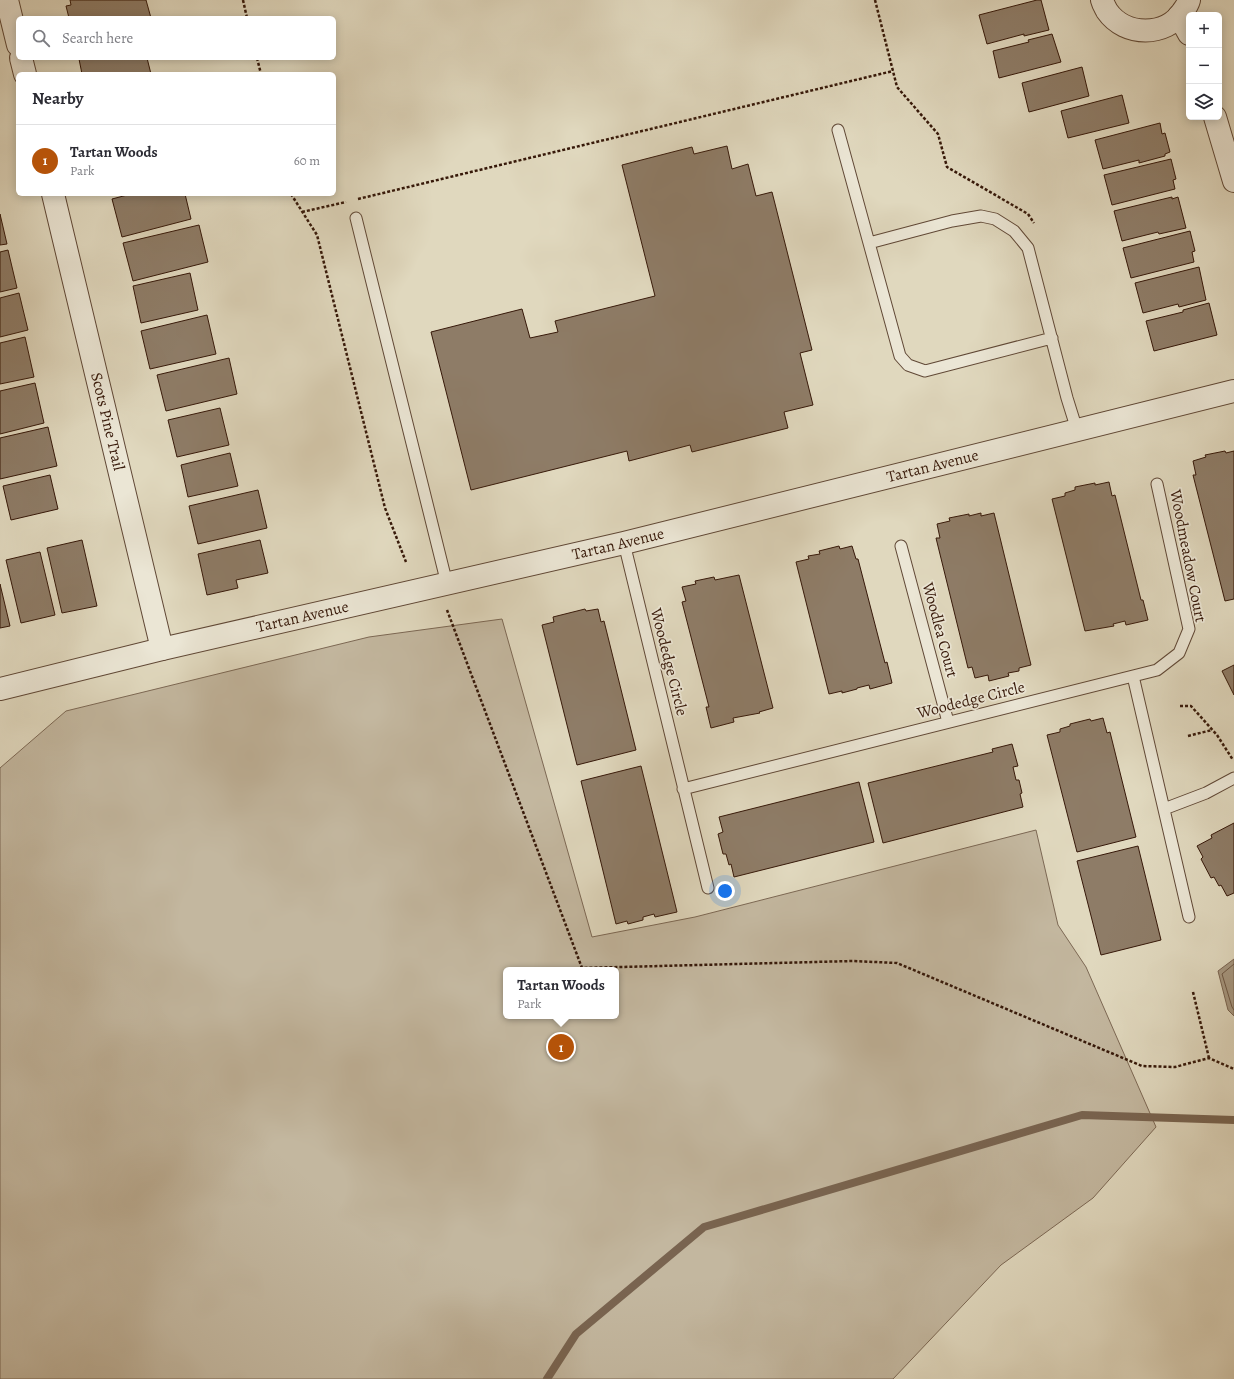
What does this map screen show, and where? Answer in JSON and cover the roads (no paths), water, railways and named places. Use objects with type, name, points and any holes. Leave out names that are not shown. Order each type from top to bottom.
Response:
[{"type":"street","points":[[7,0],[16,37]]},
{"type":"street","points":[[1102,0],[1111,16],[1123,25],[1137,30],[1153,30],[1167,26],[1186,17]]},
{"type":"street","points":[[22,60],[24,72]]},
{"type":"street","points":[[1216,120],[1234,181]]},
{"type":"street","name":"Scots Pine Trail","points":[[53,196],[162,649]]},
{"type":"street","name":"Tartan Avenue","points":[[0,689],[162,649],[624,543],[1234,391]]},
{"type":"lane","points":[[838,130],[900,356],[908,365],[925,371],[1052,338]]},
{"type":"lane","points":[[869,243],[952,221],[981,216],[995,219],[1014,230],[1028,248],[1067,398],[1077,430]]},
{"type":"lane","points":[[356,218],[447,584]]},
{"type":"lane","name":"Woodmeadow Court","points":[[1133,676],[1157,670],[1179,653],[1189,629],[1157,484]]},
{"type":"lane","name":"Woodedge Circle","points":[[624,543],[708,888]]},
{"type":"lane","name":"Woodlea Court","points":[[901,546],[948,722]]},
{"type":"lane","points":[[1133,676],[1189,917]]},
{"type":"lane","name":"Woodedge Circle","points":[[683,789],[1133,676]]},
{"type":"lane","points":[[1164,809],[1206,793],[1234,778]]},
{"type":"water","points":[[1234,959],[1234,1016],[1228,1010],[1218,971]]},
{"type":"waterway","points":[[547,1379],[576,1334],[704,1227],[1082,1115],[1234,1120]]},
{"type":"place","name":"Tartan Woods","points":[[561,1047]]}]
